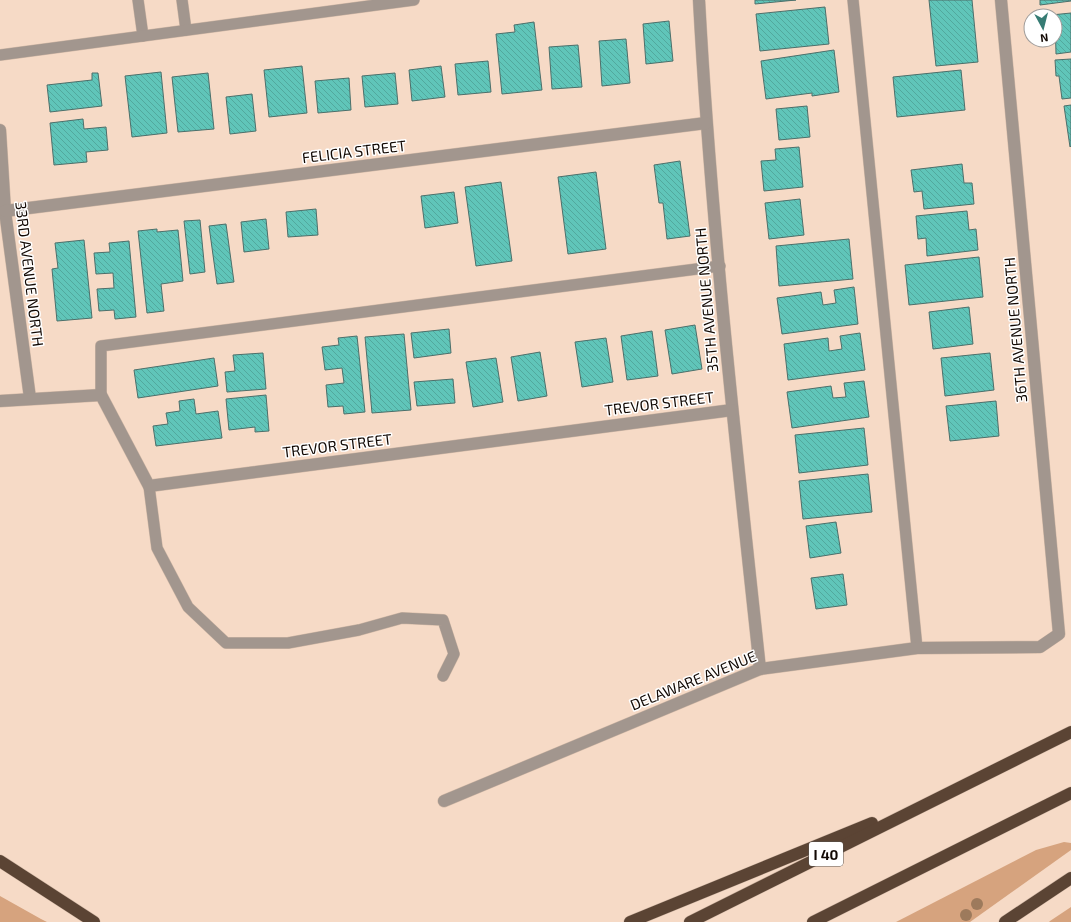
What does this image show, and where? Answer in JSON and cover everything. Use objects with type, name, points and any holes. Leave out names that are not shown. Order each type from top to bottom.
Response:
[{"type":"highway","name":"I 40","points":[[690,922],[1071,732]]},
{"type":"highway","points":[[630,922],[962,786]]},
{"type":"highway","points":[[813,922],[1071,793]]},
{"type":"highway","points":[[0,861],[94,922]]},
{"type":"highway","points":[[1005,922],[1071,878]]},
{"type":"street","name":"35TH AVENUE NORTH","points":[[699,0],[706,123],[732,410],[760,669]]},
{"type":"street","name":"36TH AVENUE NORTH","points":[[1001,0],[1059,634],[1040,647]]},
{"type":"street","name":"FELICIA STREET","points":[[5,210],[706,123]]},
{"type":"street","name":"33RD AVENUE NORTH","points":[[0,130],[5,210],[30,398]]},
{"type":"street","points":[[0,401],[30,398],[101,395],[149,486]]},
{"type":"street","name":"TREVOR STREET","points":[[149,486],[732,410]]},
{"type":"street","name":"DELAWARE AVENUE","points":[[444,801],[760,669],[918,648],[1040,647]]},
{"type":"lane","points":[[138,0],[143,36]]},
{"type":"lane","points":[[182,0],[186,30]]},
{"type":"lane","points":[[0,55],[414,0]]},
{"type":"lane","points":[[853,0],[918,648]]},
{"type":"lane","points":[[101,395],[101,346],[720,266]]},
{"type":"lane","points":[[149,486],[156,548],[188,607],[226,643],[288,643],[359,630],[402,618],[443,620],[454,654],[443,676]]},
{"type":"shaded area","points":[[1064,842],[1071,843],[1071,850],[970,922],[896,922],[1036,850]]},
{"type":"shaded area","points":[[0,896],[41,919],[47,922],[0,922]]},
{"type":"shaded area","points":[[1071,907],[1071,922],[1049,922],[1050,921]]},
{"type":"building","points":[[755,0],[796,0],[755,4]]},
{"type":"building","points":[[929,0],[972,0],[978,62],[936,66]]},
{"type":"building","points":[[1040,0],[1071,0],[1071,1],[1040,5]]},
{"type":"building","points":[[825,7],[829,44],[760,51],[756,14]]},
{"type":"building","points":[[1071,13],[1071,52],[1056,54],[1056,48],[1063,48],[1063,14]]},
{"type":"building","points":[[669,21],[673,61],[646,64],[643,24]]},
{"type":"building","points":[[534,22],[542,90],[502,94],[496,34],[515,32],[514,25]]},
{"type":"building","points":[[626,39],[630,83],[602,86],[599,41]]},
{"type":"building","points":[[578,45],[582,87],[552,89],[549,47]]},
{"type":"building","points":[[834,50],[839,92],[812,96],[812,93],[766,99],[761,61]]},
{"type":"building","points":[[1071,59],[1071,98],[1062,99],[1059,76],[1056,76],[1055,60]]},
{"type":"building","points":[[488,61],[491,92],[458,95],[455,64]]},
{"type":"building","points":[[302,66],[307,113],[269,117],[264,70]]},
{"type":"building","points":[[441,66],[445,97],[412,101],[409,70]]},
{"type":"building","points":[[961,70],[965,110],[897,117],[893,77]]},
{"type":"building","points":[[161,72],[167,133],[132,137],[125,76]]},
{"type":"building","points":[[92,73],[98,73],[102,106],[50,112],[47,85],[92,80]]},
{"type":"building","points":[[208,73],[214,129],[178,132],[172,77]]},
{"type":"building","points":[[395,73],[398,104],[365,107],[362,76]]},
{"type":"building","points":[[349,78],[351,110],[318,113],[315,81]]},
{"type":"building","points":[[252,94],[256,131],[230,134],[226,97]]},
{"type":"building","points":[[1071,105],[1071,146],[1070,147],[1064,106]]},
{"type":"building","points":[[807,106],[810,137],[779,140],[776,109]]},
{"type":"building","points":[[83,119],[84,129],[106,127],[108,150],[86,152],[87,162],[54,165],[50,123]]},
{"type":"building","points":[[799,147],[803,187],[764,191],[761,161],[776,160],[775,149]]},
{"type":"building","points":[[680,161],[690,236],[667,239],[663,203],[659,203],[654,165]]},
{"type":"building","points":[[962,164],[964,183],[972,183],[974,204],[924,209],[922,191],[914,192],[911,170]]},
{"type":"building","points":[[596,172],[606,249],[568,254],[558,177]]},
{"type":"building","points":[[501,182],[512,261],[476,266],[465,187]]},
{"type":"building","points":[[454,192],[458,223],[425,228],[421,196]]},
{"type":"building","points":[[800,199],[804,235],[769,239],[765,203]]},
{"type":"building","points":[[316,209],[318,235],[288,237],[286,212]]},
{"type":"building","points":[[967,211],[969,230],[976,229],[978,250],[927,256],[926,238],[918,239],[916,216]]},
{"type":"building","points":[[266,219],[269,249],[244,252],[241,222]]},
{"type":"building","points":[[200,220],[205,272],[190,274],[184,221]]},
{"type":"building","points":[[226,224],[234,282],[217,284],[209,226]]},
{"type":"building","points":[[157,229],[157,232],[178,230],[183,281],[161,284],[164,311],[147,313],[138,231]]},
{"type":"building","points":[[849,239],[853,279],[779,286],[776,246]]},
{"type":"building","points":[[84,240],[92,318],[57,321],[52,269],[58,268],[55,243]]},
{"type":"building","points":[[129,241],[136,317],[115,319],[114,310],[99,311],[97,289],[114,288],[113,273],[96,274],[94,253],[110,252],[109,243]]},
{"type":"building","points":[[979,257],[983,297],[909,305],[905,265]]},
{"type":"building","points":[[854,287],[858,324],[782,334],[777,298],[821,292],[823,305],[836,303],[834,290]]},
{"type":"building","points":[[969,307],[973,344],[933,349],[929,312]]},
{"type":"building","points":[[695,325],[702,369],[672,374],[665,330]]},
{"type":"building","points":[[449,329],[451,353],[414,358],[411,333]]},
{"type":"building","points":[[652,331],[658,376],[627,380],[621,336]]},
{"type":"building","points":[[860,333],[865,370],[788,380],[784,344],[828,338],[829,351],[842,349],[840,336]]},
{"type":"building","points":[[404,334],[411,410],[372,413],[365,337]]},
{"type":"building","points":[[357,336],[365,412],[344,414],[343,406],[328,407],[326,385],[344,383],[342,368],[325,370],[322,347],[339,345],[338,338]]},
{"type":"building","points":[[606,338],[613,382],[582,387],[575,342]]},
{"type":"building","points":[[540,352],[547,396],[518,401],[511,357]]},
{"type":"building","points":[[263,353],[266,389],[227,392],[225,372],[235,371],[233,355]]},
{"type":"building","points":[[990,353],[994,390],[945,396],[941,358]]},
{"type":"building","points":[[214,358],[218,386],[138,398],[134,370]]},
{"type":"building","points":[[496,358],[503,402],[473,407],[466,362]]},
{"type":"building","points":[[453,379],[455,403],[417,406],[414,382]]},
{"type":"building","points":[[864,381],[869,417],[792,428],[787,392],[831,386],[833,398],[846,397],[844,383]]},
{"type":"building","points":[[266,395],[269,431],[255,432],[255,427],[229,430],[226,399]]},
{"type":"building","points":[[194,399],[196,414],[218,411],[222,438],[156,446],[153,426],[168,424],[166,413],[180,411],[179,401]]},
{"type":"building","points":[[996,401],[999,436],[950,441],[946,406]]},
{"type":"building","points":[[864,428],[868,465],[799,473],[795,435]]},
{"type":"building","points":[[868,474],[872,512],[803,519],[799,481]]},
{"type":"building","points":[[836,522],[841,553],[810,558],[806,526]]},
{"type":"building","points":[[843,574],[847,605],[816,609],[811,578]]}]
